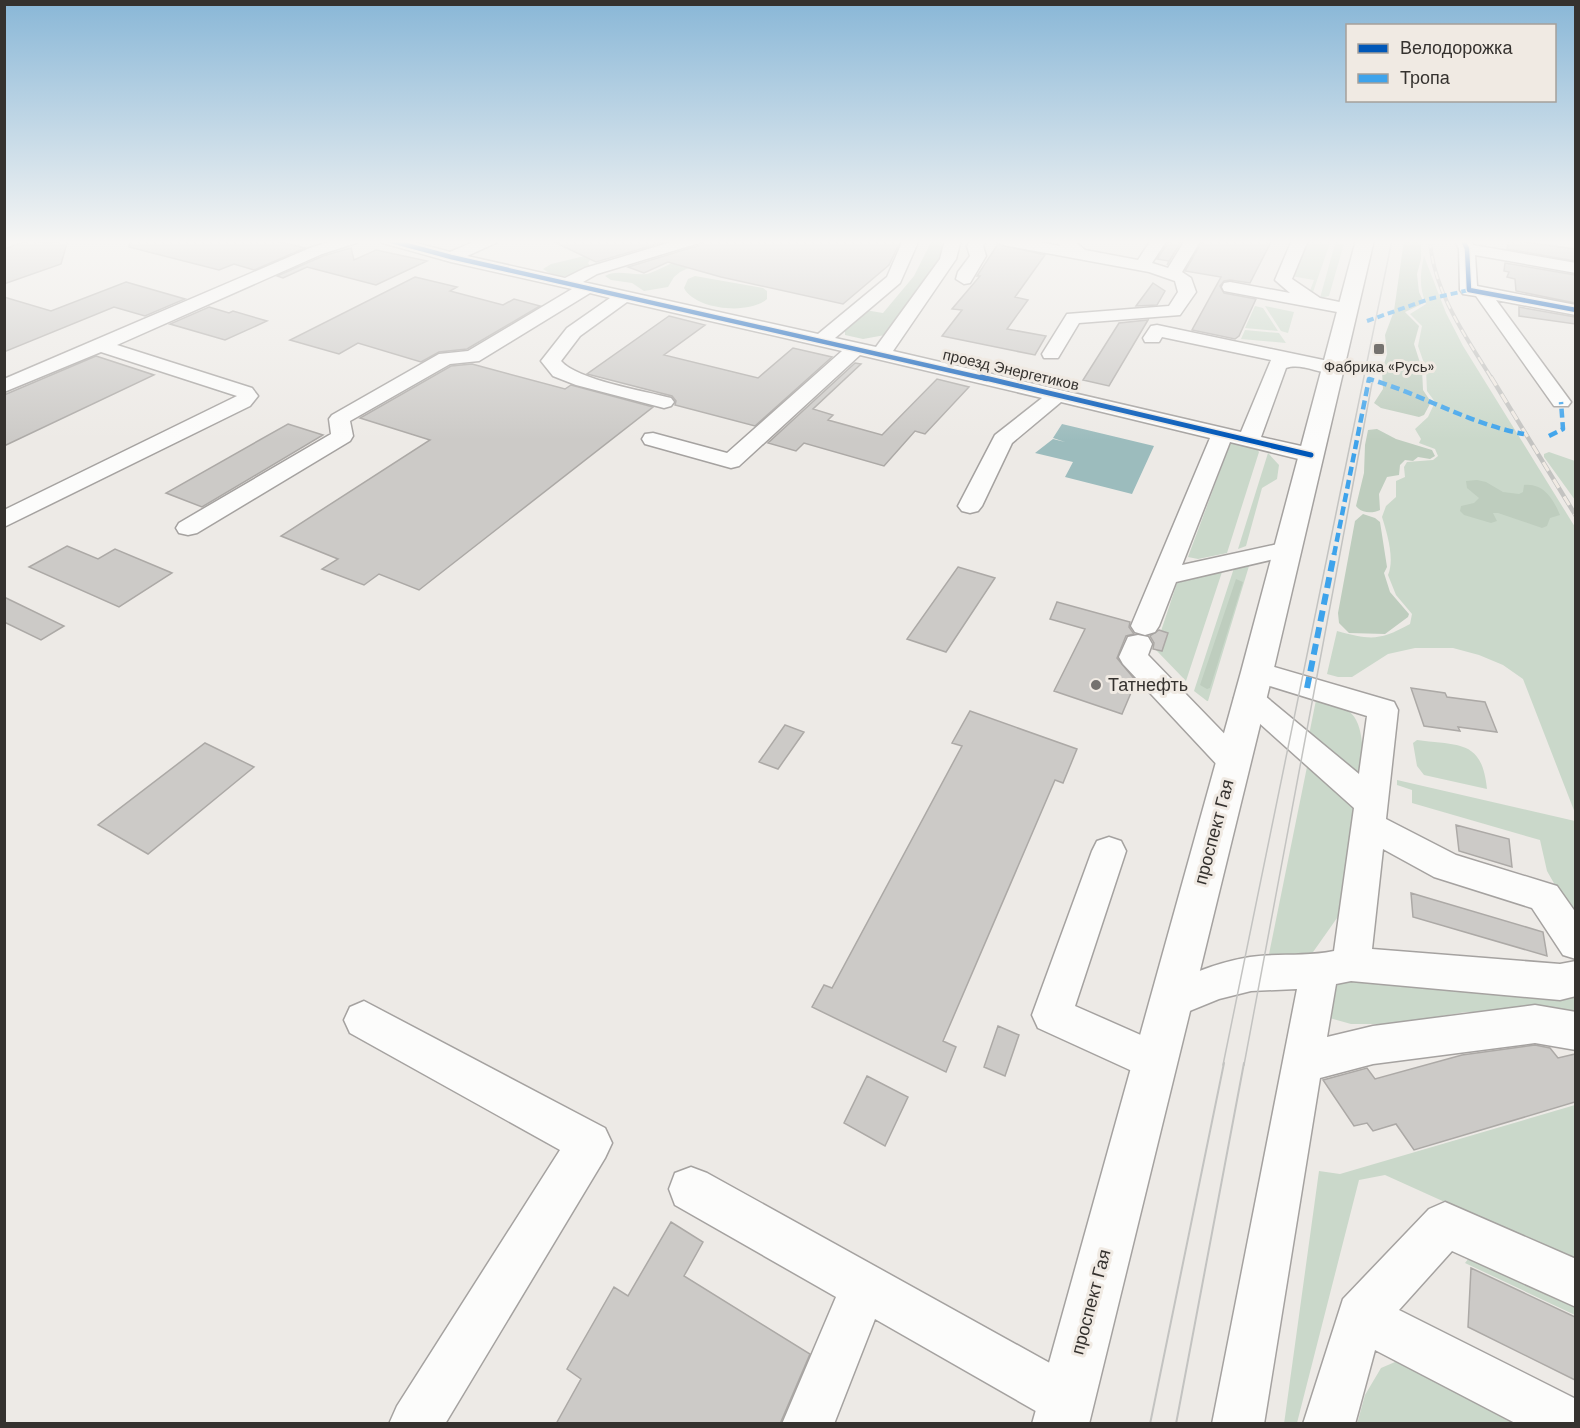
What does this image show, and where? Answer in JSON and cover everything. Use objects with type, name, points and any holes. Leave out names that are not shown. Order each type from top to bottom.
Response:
[{"type":"main road","name":"проспект Гая","points":[[1063,1412],[1253,685],[1333,368],[1331,307]]},
{"type":"street","points":[[4,386],[189,307]]},
{"type":"street","points":[[188,528],[342,436],[339,419],[446,358],[472,357],[546,307]]},
{"type":"street","points":[[608,307],[570,335],[558,347],[551,361],[560,372],[583,381],[664,402]]},
{"type":"street","name":"проезд Энергетиков","points":[[673,307],[1311,454]]},
{"type":"street","points":[[822,340],[861,307]]},
{"type":"street","points":[[881,354],[914,307]]},
{"type":"street","points":[[1051,354],[1073,318],[1174,311],[1177,307]]},
{"type":"street","points":[[1487,307],[1561,402]]},
{"type":"street","points":[[1557,307],[1575,310]]},
{"type":"street","points":[[1152,338],[1157,330],[1269,352],[1292,360],[1333,368]]},
{"type":"street","points":[[4,520],[163,439],[243,402],[248,396],[245,392],[99,345]]},
{"type":"street","points":[[653,439],[731,461],[856,348]]},
{"type":"street","points":[[1249,440],[1278,364],[1292,360]]},
{"type":"street","points":[[970,506],[1003,440],[1058,395]]},
{"type":"street","points":[[1223,434],[1133,657],[1232,761]]},
{"type":"street","points":[[1164,577],[1287,549]]},
{"type":"street","points":[[1253,685],[1370,814],[1446,867],[1544,897],[1575,943]]},
{"type":"street","points":[[1238,1424],[1302,1063],[1335,968],[1370,814],[1383,711],[1253,685]]},
{"type":"street","points":[[1109,851],[1052,1015],[1154,1061]]},
{"type":"street","points":[[1170,1001],[1216,982],[1251,974],[1335,968],[1560,982],[1575,978]]},
{"type":"street","points":[[364,1020],[590,1143],[415,1424]]},
{"type":"street","points":[[1302,1063],[1373,1045],[1535,1024],[1575,1031]]},
{"type":"street","points":[[691,1189],[864,1286],[1063,1412]]},
{"type":"street","points":[[1329,1424],[1360,1316],[1445,1225],[1575,1283]]},
{"type":"street","points":[[808,1424],[864,1286]]},
{"type":"street","points":[[1360,1316],[1570,1424]]},
{"type":"green space","points":[[718,307],[749,307],[736,308]]},
{"type":"green space","points":[[888,307],[912,307],[899,324],[885,335],[863,339],[845,335],[845,326],[865,310],[883,313]]},
{"type":"green space","points":[[1255,307],[1258,307],[1263,308],[1278,331],[1245,328]]},
{"type":"green space","points":[[1265,307],[1294,312],[1288,333],[1281,331]]},
{"type":"green space","points":[[1395,307],[1416,307],[1405,312],[1419,326],[1414,344],[1422,369],[1423,390],[1431,402],[1424,415],[1419,417],[1381,408],[1374,403],[1383,389],[1382,371],[1387,354],[1385,335]]},
{"type":"green space","points":[[1422,307],[1444,307],[1463,346],[1575,527],[1575,813],[1523,679],[1503,665],[1453,648],[1415,648],[1388,654],[1352,677],[1327,674],[1337,631],[1375,637],[1390,634],[1410,624],[1412,614],[1396,595],[1388,575],[1391,561],[1382,517],[1386,506],[1396,497],[1396,481],[1405,477],[1404,467],[1407,462],[1433,460],[1438,456],[1435,449],[1419,443],[1421,439],[1415,429],[1428,417],[1435,402],[1427,391],[1426,369],[1418,346],[1422,326],[1410,314]]},
{"type":"green space","points":[[1245,330],[1279,333],[1286,343],[1241,339]]},
{"type":"green space","points":[[1377,429],[1396,439],[1432,450],[1435,456],[1430,459],[1418,457],[1413,461],[1405,460],[1400,465],[1399,475],[1387,477],[1379,494],[1380,510],[1367,512],[1356,506],[1364,473],[1368,430]]},
{"type":"green space","points":[[1237,441],[1256,448],[1259,452],[1227,553],[1198,559],[1188,557],[1230,444]]},
{"type":"green space","points":[[1549,452],[1575,461],[1575,500],[1544,457],[1544,454]]},
{"type":"green space","points":[[1268,453],[1279,465],[1277,479],[1262,488],[1246,546],[1238,549]]},
{"type":"green space","points":[[1466,481],[1486,482],[1503,492],[1519,494],[1523,492],[1524,485],[1537,486],[1551,498],[1560,515],[1550,518],[1547,526],[1542,528],[1498,513],[1493,513],[1497,521],[1491,523],[1464,515],[1460,511],[1461,506],[1474,503],[1479,498],[1467,488]]},
{"type":"green space","points":[[1363,514],[1380,522],[1387,567],[1384,573],[1390,592],[1409,614],[1385,634],[1349,633],[1339,623],[1338,613],[1355,521]]},
{"type":"green space","points":[[1249,566],[1207,701],[1194,691],[1234,568]]},
{"type":"green space","points":[[1222,572],[1186,681],[1155,649],[1177,583]]},
{"type":"green space","points":[[1236,579],[1243,582],[1210,688],[1207,689],[1200,685]]},
{"type":"green space","points":[[1316,700],[1346,709],[1356,720],[1362,738],[1364,779],[1309,735]]},
{"type":"green space","points":[[1417,740],[1456,745],[1474,753],[1480,761],[1487,789],[1424,775],[1417,766],[1413,743]]},
{"type":"green space","points":[[1309,757],[1358,810],[1342,911],[1306,962],[1267,964]]},
{"type":"green space","points":[[1397,780],[1575,821],[1575,920],[1547,871],[1540,840],[1412,803],[1412,790],[1397,785]]},
{"type":"green space","points":[[1361,979],[1575,992],[1575,1013],[1466,1012],[1393,1024],[1351,1024],[1326,1017],[1335,985],[1342,981]]},
{"type":"green space","points":[[1575,1105],[1575,1261],[1385,1175],[1359,1180],[1297,1423],[1284,1424],[1319,1171],[1340,1174]]},
{"type":"green space","points":[[1469,1258],[1575,1295],[1575,1315],[1465,1263]]},
{"type":"green space","points":[[1402,1359],[1544,1424],[1357,1424],[1365,1395],[1381,1368]]},
{"type":"water","points":[[1062,424],[1154,446],[1132,494],[1065,477],[1073,462],[1035,453],[1053,439],[1065,442],[1053,438]]},
{"type":"building","points":[[4,307],[36,307],[51,311],[62,307],[167,307],[145,316],[114,307],[4,352]]},
{"type":"building","points":[[209,307],[267,321],[225,340],[170,324]]},
{"type":"building","points":[[356,307],[539,307],[467,349],[439,352],[421,362],[358,343],[339,354],[290,340]]},
{"type":"building","points":[[954,307],[1023,307],[1007,329],[1046,336],[1035,355],[942,336],[962,310],[952,309]]},
{"type":"building","points":[[1205,307],[1252,307],[1239,336],[1235,339],[1192,330]]},
{"type":"building","points":[[1519,307],[1575,317],[1575,324],[1519,316]]},
{"type":"building","points":[[669,316],[705,325],[664,355],[758,378],[793,348],[832,357],[755,426],[675,405],[676,401],[672,396],[587,374]]},
{"type":"building","points":[[1148,320],[1109,386],[1083,380],[1119,323]]},
{"type":"building","points":[[96,356],[154,375],[4,446],[4,395]]},
{"type":"building","points":[[855,363],[861,364],[813,409],[833,415],[828,420],[882,435],[937,379],[969,387],[925,434],[915,431],[884,466],[804,443],[796,451],[768,443]]},
{"type":"building","points":[[472,364],[565,389],[571,385],[653,407],[419,590],[379,574],[364,585],[322,569],[338,559],[281,536],[430,440],[360,418],[451,366]]},
{"type":"building","points":[[288,424],[323,435],[202,507],[166,493]]},
{"type":"building","points":[[67,546],[98,559],[115,549],[172,573],[119,607],[29,567]]},
{"type":"building","points":[[958,567],[995,578],[946,652],[907,639]]},
{"type":"building","points":[[4,597],[64,626],[41,640],[4,622]]},
{"type":"building","points":[[1057,602],[1130,622],[1129,627],[1134,634],[1126,636],[1117,658],[1136,681],[1122,714],[1054,691],[1085,629],[1050,619]]},
{"type":"building","points":[[1159,630],[1168,633],[1162,651],[1153,649],[1154,643],[1150,636]]},
{"type":"building","points":[[1411,688],[1445,693],[1447,697],[1485,702],[1497,732],[1458,727],[1460,731],[1424,726]]},
{"type":"building","points":[[970,711],[1077,749],[1063,783],[1055,780],[943,1041],[956,1047],[946,1072],[812,1007],[824,985],[832,988],[962,746],[952,743]]},
{"type":"building","points":[[785,725],[804,732],[778,769],[759,762]]},
{"type":"building","points":[[205,743],[254,767],[148,854],[98,825]]},
{"type":"building","points":[[1456,825],[1509,839],[1512,867],[1459,851]]},
{"type":"building","points":[[1411,893],[1543,932],[1547,956],[1413,917]]},
{"type":"building","points":[[998,1026],[1019,1035],[1005,1076],[984,1067]]},
{"type":"building","points":[[1535,1045],[1550,1048],[1558,1058],[1575,1054],[1575,1102],[1414,1150],[1396,1124],[1373,1131],[1367,1123],[1354,1126],[1323,1080],[1367,1068],[1375,1079],[1462,1055]]},
{"type":"building","points":[[867,1076],[908,1097],[885,1146],[844,1123]]},
{"type":"building","points":[[671,1222],[703,1242],[684,1276],[810,1354],[780,1424],[556,1424],[581,1379],[567,1369],[614,1287],[628,1296]]},
{"type":"building","points":[[1471,1268],[1575,1317],[1575,1380],[1468,1327]]},
{"type":"tram line","points":[[1223,1065],[1378,307]]},
{"type":"tram line","points":[[1244,1065],[1372,383]]},
{"type":"tram line","points":[[1150,1424],[1224,1063]]},
{"type":"tram line","points":[[1176,1424],[1244,1063]]},
{"type":"railway","points":[[1449,307],[1492,379]]},
{"type":"railway","points":[[1491,377],[1576,516]]},
{"type":"marked path","points":[[1367,321],[1407,307]]},
{"type":"marked path","points":[[1307,688],[1369,379],[1408,392],[1484,425],[1524,434]]},
{"type":"marked path","points":[[1549,436],[1563,429],[1561,402]]},
{"type":"cycle path","points":[[671,307],[1311,455]]},
{"type":"cycle path","points":[[1558,307],[1576,310]]},
{"type":"place","name":"Фабрика «Русь»","points":[[1379,349]]},
{"type":"place","name":"Татнефть","points":[[1096,685]]}]
